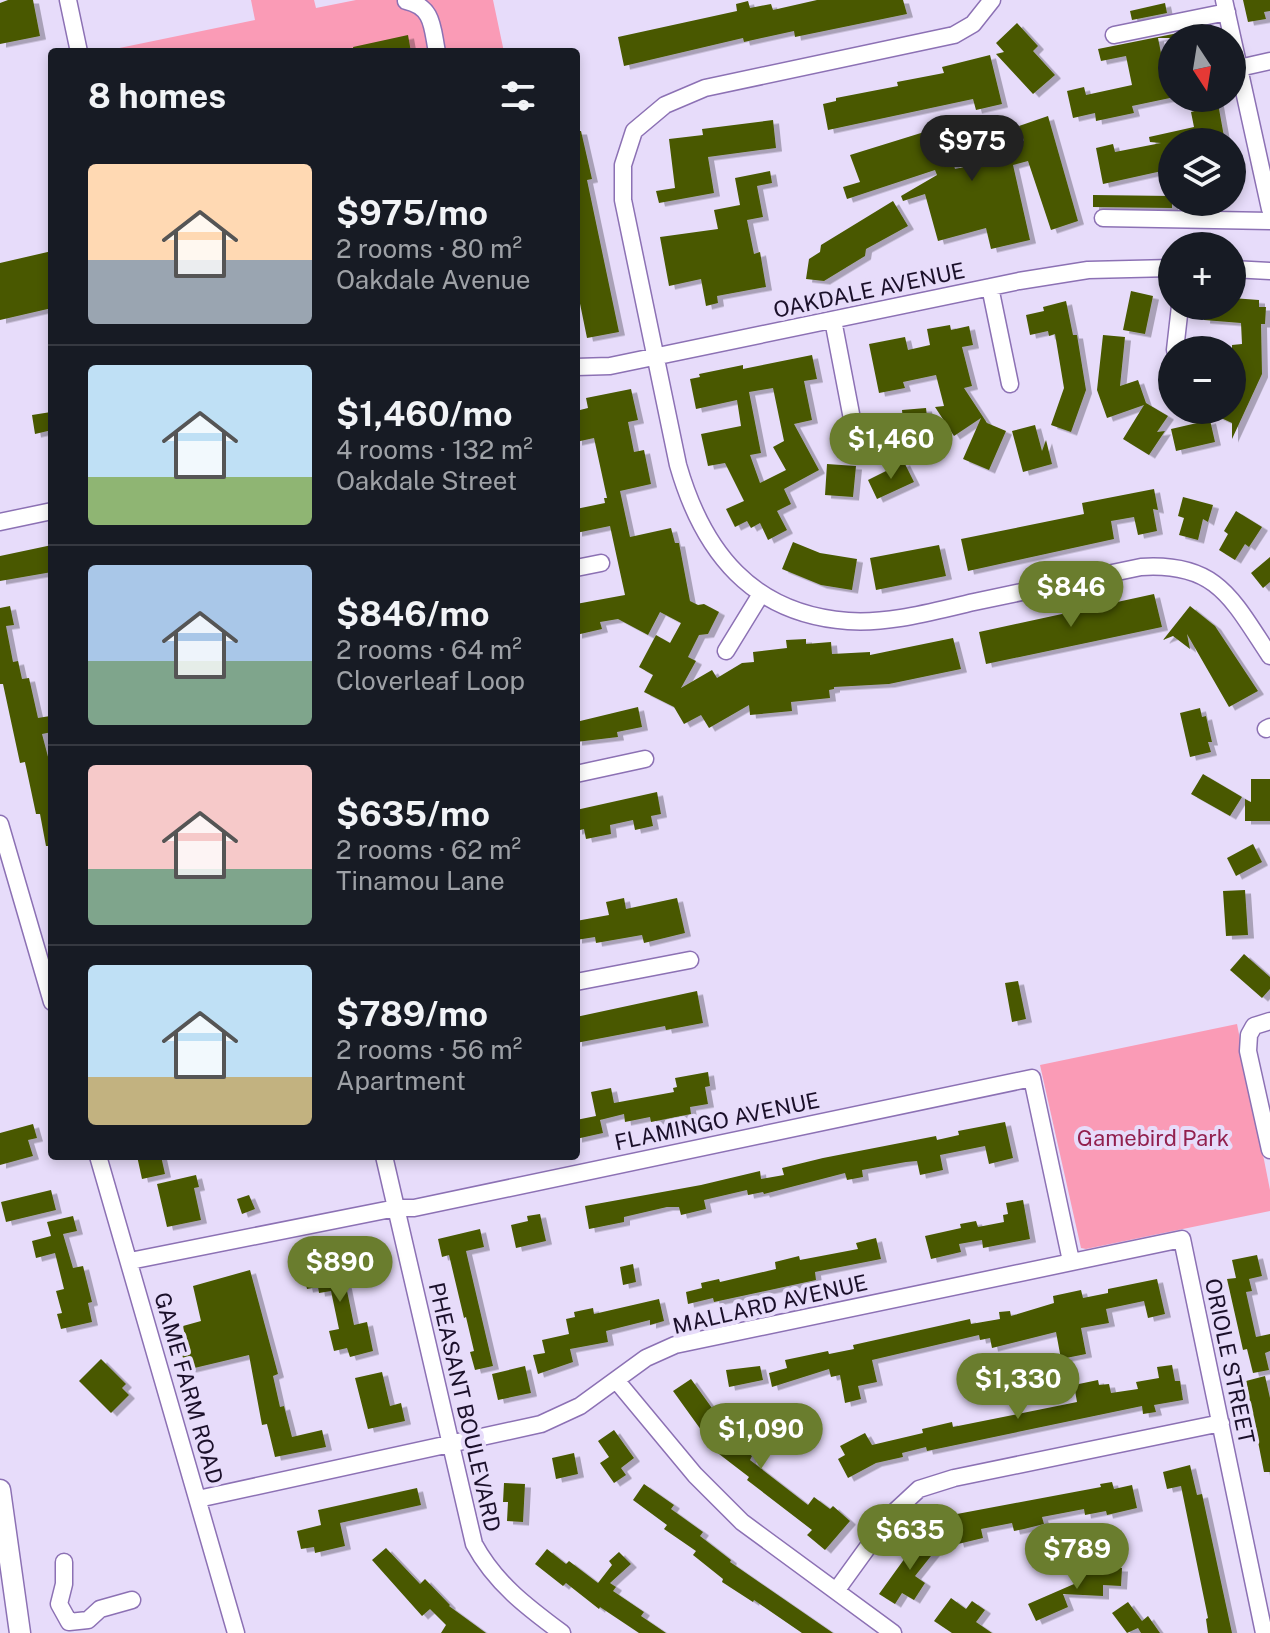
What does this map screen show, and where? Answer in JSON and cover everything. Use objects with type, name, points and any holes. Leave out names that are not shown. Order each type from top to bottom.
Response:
[{"type":"main road","points":[[0,1490],[6,1562],[20,1633]]},
{"type":"street","points":[[68,0],[78,48]]},
{"type":"street","points":[[992,0],[973,24],[954,35],[705,88],[665,105],[634,131],[623,165],[623,200],[688,498],[706,537],[728,567],[761,594],[805,614],[849,622],[894,619],[1141,567],[1167,565],[1194,570],[1217,586],[1234,602],[1270,656]]},
{"type":"street","points":[[406,1],[417,3],[428,12],[436,48]]},
{"type":"street","points":[[1114,35],[1225,6]]},
{"type":"street","points":[[1246,66],[1270,61]]},
{"type":"street","points":[[1246,100],[1270,209]]},
{"type":"street","points":[[1103,218],[1270,221]]},
{"type":"street","name":"OAKDALE AVENUE","points":[[580,367],[610,366],[990,287],[1088,270],[1158,268]]},
{"type":"street","points":[[1246,270],[1270,271]]},
{"type":"street","points":[[990,287],[1010,384]]},
{"type":"street","points":[[833,320],[852,419]]},
{"type":"street","points":[[0,522],[48,512]]},
{"type":"street","points":[[580,567],[601,563]]},
{"type":"street","points":[[726,651],[761,594]]},
{"type":"street","points":[[580,773],[645,759]]},
{"type":"street","points":[[0,824],[48,988]]},
{"type":"street","points":[[580,981],[690,960]]},
{"type":"street","points":[[1270,1021],[1254,1026],[1249,1035],[1248,1051],[1270,1150]]},
{"type":"street","name":"FLAMINGO AVENUE","points":[[130,1261],[396,1208],[414,1208],[1032,1078],[1071,1261]]},
{"type":"street","name":"GAME FARM ROAD","points":[[99,1160],[236,1633]]},
{"type":"street","name":"PHEASANT BOULEVARD","points":[[385,1160],[474,1544],[487,1567],[511,1593],[562,1633]]},
{"type":"street","name":"MALLARD AVENUE","points":[[198,1499],[541,1424],[580,1406],[646,1358],[675,1345],[1182,1239]]},
{"type":"street","name":"ORIOLE STREET","points":[[1182,1239],[1264,1633]]},
{"type":"street","points":[[616,1380],[695,1475],[742,1522],[893,1633]]},
{"type":"street","points":[[836,1591],[891,1515],[919,1489],[954,1478],[1221,1423]]},
{"type":"street","points":[[64,1562],[64,1584],[59,1604],[69,1622],[88,1620],[100,1609],[132,1600]]},
{"type":"green space","points":[[251,0],[314,0],[316,8],[356,0],[493,0],[503,48],[119,48],[255,20]]},
{"type":"green space","name":"Gamebird Park","points":[[1237,1024],[1270,1190],[1270,1211],[1081,1248],[1040,1065]]},
{"type":"building","points":[[33,0],[40,36],[0,44],[0,3]]},
{"type":"building","points":[[817,0],[903,0],[907,14],[795,37],[794,31],[744,42],[743,38],[624,66],[618,37],[737,11],[736,4],[748,1],[750,8],[771,4],[773,10]]},
{"type":"building","points":[[1243,0],[1270,0],[1270,11],[1264,12],[1266,19],[1248,22]]},
{"type":"building","points":[[1165,3],[1167,13],[1132,20],[1130,11]]},
{"type":"building","points":[[1017,23],[1038,46],[1033,51],[1055,75],[1033,94],[996,54],[1004,52],[996,43]]},
{"type":"building","points":[[408,35],[410,48],[353,48]]},
{"type":"building","points":[[1158,37],[1158,101],[1132,106],[1134,113],[1096,121],[1095,113],[1073,118],[1067,91],[1084,87],[1086,95],[1132,85],[1126,56],[1101,61],[1098,49]]},
{"type":"building","points":[[990,55],[1002,104],[976,110],[973,99],[828,130],[823,104],[836,101],[836,98],[898,86],[897,82],[944,73],[942,67]]},
{"type":"building","points":[[1191,112],[1220,112],[1222,128],[1190,128],[1194,127]]},
{"type":"building","points":[[1048,116],[1078,221],[1051,230],[1028,161],[1013,165],[1030,240],[991,249],[986,228],[938,241],[925,194],[903,201],[901,196],[937,175],[935,170],[847,199],[843,187],[860,182],[850,155],[950,124],[953,136],[947,138],[955,169],[999,159],[996,147],[1024,141],[1019,126]]},
{"type":"building","points":[[773,120],[776,148],[708,157],[714,193],[659,203],[656,191],[675,188],[669,139],[703,135],[702,129]]},
{"type":"building","points":[[580,131],[592,179],[587,180],[619,332],[587,338],[580,304]]},
{"type":"building","points":[[1158,135],[1158,143],[1150,142],[1149,137]]},
{"type":"building","points":[[1113,144],[1115,152],[1158,144],[1158,172],[1103,184],[1096,148]]},
{"type":"building","points":[[770,171],[772,183],[757,186],[763,217],[747,220],[754,254],[760,252],[766,287],[717,296],[718,303],[706,306],[701,279],[669,286],[660,237],[718,229],[714,210],[740,205],[735,178]]},
{"type":"building","points":[[1093,195],[1158,196],[1158,208],[1093,207]]},
{"type":"building","points":[[893,201],[908,226],[866,249],[865,256],[824,281],[806,279],[809,259],[820,252],[821,245]]},
{"type":"building","points":[[48,252],[48,309],[0,320],[0,263]]},
{"type":"building","points":[[1131,291],[1153,296],[1145,334],[1123,330]]},
{"type":"building","points":[[1246,299],[1259,300],[1259,307],[1266,307],[1265,324],[1261,324],[1262,374],[1246,409],[1246,336],[1242,336],[1241,323],[1204,320],[1246,320]]},
{"type":"building","points":[[1066,301],[1073,335],[1077,335],[1086,390],[1071,432],[1051,425],[1064,388],[1055,334],[1049,336],[1048,331],[1030,335],[1026,315]]},
{"type":"building","points":[[950,325],[951,330],[969,326],[973,345],[962,347],[972,386],[964,388],[987,423],[1006,431],[989,470],[963,459],[981,418],[954,436],[935,407],[944,406],[936,375],[903,382],[905,388],[879,393],[869,344],[905,337],[908,350],[930,345],[927,329]]},
{"type":"building","points":[[1103,335],[1125,337],[1120,386],[1138,380],[1146,403],[1158,410],[1158,424],[1162,424],[1157,432],[1165,431],[1149,455],[1123,439],[1144,405],[1107,418],[1097,390]]},
{"type":"building","points":[[812,355],[817,379],[804,381],[812,420],[794,424],[819,470],[784,489],[791,504],[777,511],[787,530],[768,540],[760,523],[751,528],[747,521],[735,527],[726,509],[744,501],[725,463],[708,466],[701,434],[741,426],[737,400],[696,409],[690,379],[700,377],[699,374],[743,365],[743,369]],"holes":[[[773,388],[784,441],[773,447],[786,470],[760,483],[750,455],[761,453],[749,392]]]},
{"type":"building","points":[[631,389],[638,420],[628,422],[634,452],[644,450],[651,484],[620,491],[630,537],[671,528],[675,543],[679,543],[690,601],[719,612],[708,634],[699,635],[688,657],[696,661],[681,688],[712,670],[717,678],[742,663],[754,662],[753,652],[787,648],[786,640],[806,639],[806,644],[831,642],[832,654],[870,652],[870,655],[953,638],[961,669],[889,684],[834,687],[829,690],[830,698],[791,702],[792,711],[750,715],[749,705],[709,728],[701,715],[684,724],[674,707],[644,692],[653,675],[639,667],[656,635],[670,643],[681,623],[660,612],[648,635],[618,619],[600,622],[602,629],[580,634],[580,603],[625,595],[610,526],[580,532],[580,508],[605,503],[604,498],[607,498],[594,438],[580,441],[580,410],[588,408],[586,398]]},
{"type":"building","points":[[926,408],[930,442],[905,443],[902,410]]},
{"type":"building","points":[[48,412],[48,431],[35,434],[32,415]]},
{"type":"building","points":[[1211,424],[1215,442],[1176,451],[1171,429]]},
{"type":"building","points":[[1232,424],[1239,424],[1232,439]]},
{"type":"building","points":[[1035,425],[1042,451],[1046,440],[1052,464],[1023,472],[1012,431]]},
{"type":"building","points":[[904,462],[914,482],[877,499],[868,480]]},
{"type":"building","points":[[827,464],[856,466],[853,497],[825,495]]},
{"type":"building","points":[[1154,489],[1158,510],[1153,509],[1157,531],[1138,535],[1134,517],[1111,521],[1114,539],[968,571],[961,539],[1084,514],[1082,503]]},
{"type":"building","points":[[1183,497],[1213,505],[1208,522],[1203,519],[1198,540],[1179,535],[1184,518],[1178,516]]},
{"type":"building","points":[[1236,511],[1262,527],[1249,547],[1245,544],[1235,560],[1219,550],[1228,534],[1224,531]]},
{"type":"building","points":[[793,542],[820,553],[857,559],[852,590],[821,585],[782,569]]},
{"type":"building","points":[[939,545],[946,576],[876,590],[870,558]]},
{"type":"building","points":[[48,546],[48,573],[0,581],[0,556]]},
{"type":"building","points":[[1270,557],[1270,582],[1263,588],[1251,573]]},
{"type":"building","points":[[1154,594],[1162,627],[986,664],[979,632]]},
{"type":"building","points":[[10,606],[14,625],[6,626],[13,662],[18,661],[22,679],[29,678],[38,718],[48,716],[48,733],[42,734],[48,757],[48,846],[40,814],[36,814],[25,762],[20,763],[3,684],[0,684],[0,608]]},
{"type":"building","points":[[1190,606],[1215,626],[1258,691],[1229,707],[1187,634],[1190,649],[1173,636],[1163,640]]},
{"type":"building","points":[[638,707],[642,727],[617,732],[618,737],[580,742],[580,721]]},
{"type":"building","points":[[1200,708],[1202,717],[1206,716],[1211,752],[1190,757],[1180,713]]},
{"type":"building","points":[[1203,774],[1242,797],[1230,816],[1191,794]]},
{"type":"building","points":[[1251,779],[1270,779],[1270,821],[1245,821],[1245,799],[1251,802]]},
{"type":"building","points":[[657,792],[661,814],[651,816],[653,826],[635,830],[633,820],[610,825],[611,834],[586,839],[584,829],[580,830],[580,809]]},
{"type":"building","points":[[1253,844],[1262,862],[1236,876],[1227,858]]},
{"type":"building","points":[[1245,890],[1248,935],[1226,936],[1223,891]]},
{"type":"building","points":[[624,898],[626,909],[677,898],[685,933],[644,943],[642,935],[596,943],[595,937],[580,939],[580,920],[609,915],[606,902]]},
{"type":"building","points":[[1244,954],[1270,977],[1270,989],[1262,998],[1230,970]]},
{"type":"building","points":[[1018,981],[1026,1019],[1012,1022],[1005,983]]},
{"type":"building","points":[[697,991],[703,1023],[666,1030],[665,1026],[580,1042],[580,1016]]},
{"type":"building","points":[[708,1072],[710,1086],[705,1087],[708,1104],[690,1107],[691,1114],[651,1122],[650,1117],[625,1122],[624,1114],[600,1120],[603,1133],[580,1138],[580,1119],[596,1116],[591,1092],[611,1088],[614,1103],[674,1092],[673,1088],[677,1087],[675,1078]]},
{"type":"building","points":[[1005,1122],[1013,1158],[989,1164],[985,1146],[940,1155],[943,1170],[920,1175],[917,1161],[906,1162],[862,1170],[863,1177],[847,1180],[845,1173],[764,1194],[748,1195],[747,1190],[704,1200],[706,1209],[681,1215],[679,1207],[667,1207],[624,1217],[624,1222],[589,1229],[585,1206],[760,1171],[761,1179],[784,1175],[782,1168],[823,1158],[936,1136],[937,1140],[959,1135],[958,1131]]},
{"type":"building","points":[[33,1124],[37,1138],[28,1140],[33,1156],[0,1165],[0,1133]]},
{"type":"building","points":[[138,1160],[162,1160],[165,1174],[142,1179]]},
{"type":"building","points":[[196,1175],[199,1187],[194,1188],[201,1220],[167,1227],[157,1184]]},
{"type":"building","points":[[51,1190],[56,1210],[6,1222],[1,1202]]},
{"type":"building","points":[[249,1195],[255,1209],[242,1214],[237,1199]]},
{"type":"building","points":[[1023,1200],[1030,1239],[983,1248],[982,1240],[959,1244],[961,1252],[931,1259],[925,1236],[961,1228],[960,1224],[976,1221],[978,1227],[1004,1222],[1003,1215],[1008,1214],[1006,1203]]},
{"type":"building","points":[[540,1214],[546,1241],[516,1248],[511,1225],[528,1221],[527,1216]]},
{"type":"building","points":[[73,1216],[77,1231],[63,1234],[73,1268],[83,1266],[92,1302],[88,1303],[92,1322],[61,1329],[57,1314],[62,1313],[56,1291],[64,1289],[55,1253],[36,1258],[32,1241],[51,1236],[47,1222]]},
{"type":"building","points":[[480,1229],[484,1247],[466,1251],[493,1366],[475,1370],[470,1352],[474,1351],[449,1255],[442,1257],[438,1239]]},
{"type":"building","points":[[876,1238],[881,1259],[815,1272],[816,1280],[714,1302],[713,1298],[688,1304],[686,1292],[702,1288],[701,1283],[719,1279],[720,1282],[776,1269],[775,1262],[799,1256],[800,1260],[858,1249],[856,1243]]},
{"type":"building","points":[[1257,1255],[1262,1276],[1249,1279],[1252,1291],[1246,1292],[1256,1337],[1270,1334],[1270,1351],[1265,1353],[1269,1370],[1253,1373],[1247,1349],[1243,1350],[1227,1279],[1236,1278],[1232,1260]]},
{"type":"building","points":[[350,1256],[355,1280],[345,1281],[354,1325],[367,1322],[373,1351],[350,1357],[347,1348],[334,1351],[329,1331],[339,1329],[331,1291],[319,1293],[318,1287],[307,1289],[302,1266]]},
{"type":"building","points":[[633,1264],[636,1282],[623,1285],[620,1267]]},
{"type":"building","points":[[250,1270],[278,1374],[273,1376],[280,1407],[284,1406],[292,1437],[322,1430],[326,1447],[275,1457],[267,1424],[262,1425],[249,1355],[186,1370],[178,1338],[185,1336],[183,1326],[201,1321],[193,1286]]},
{"type":"building","points":[[1157,1279],[1165,1314],[1148,1318],[1144,1301],[1106,1309],[1109,1323],[1081,1328],[1086,1354],[1061,1359],[1056,1332],[992,1348],[990,1338],[980,1340],[979,1335],[872,1360],[877,1382],[858,1386],[861,1399],[845,1403],[840,1375],[831,1377],[829,1369],[772,1387],[769,1373],[787,1368],[785,1360],[854,1349],[853,1345],[970,1319],[971,1324],[1000,1319],[999,1312],[1010,1311],[1011,1316],[1054,1303],[1053,1296],[1081,1290],[1083,1298],[1108,1293],[1108,1289]]},
{"type":"building","points":[[659,1299],[664,1321],[650,1325],[650,1320],[606,1331],[608,1342],[570,1349],[573,1362],[538,1374],[533,1355],[545,1353],[542,1340],[569,1334],[566,1319],[575,1317],[574,1312],[593,1308],[594,1314]]},
{"type":"building","points":[[101,1359],[126,1384],[122,1388],[129,1395],[111,1413],[79,1381]]},
{"type":"building","points":[[1172,1365],[1175,1381],[1180,1381],[1183,1400],[1154,1405],[1156,1412],[1143,1414],[1142,1406],[927,1451],[926,1447],[902,1453],[903,1457],[876,1463],[848,1478],[838,1459],[845,1455],[840,1446],[865,1433],[872,1445],[923,1433],[922,1429],[952,1422],[953,1427],[1077,1402],[1074,1385],[1098,1380],[1099,1385],[1109,1384],[1111,1393],[1138,1389],[1136,1382],[1159,1378],[1157,1367]]},
{"type":"building","points":[[525,1366],[531,1393],[498,1400],[492,1374]]},
{"type":"building","points":[[760,1366],[763,1380],[729,1387],[726,1370]]},
{"type":"building","points":[[382,1372],[390,1406],[401,1403],[405,1421],[368,1429],[355,1378]]},
{"type":"building","points":[[1265,1376],[1270,1398],[1270,1472],[1264,1472],[1246,1381]]},
{"type":"building","points":[[691,1379],[717,1415],[712,1418],[737,1436],[733,1442],[752,1456],[750,1460],[808,1505],[814,1497],[830,1509],[833,1506],[850,1521],[825,1550],[807,1535],[812,1530],[706,1444],[709,1441],[673,1391]]},
{"type":"building","points":[[614,1430],[634,1458],[621,1468],[626,1475],[614,1483],[600,1463],[609,1457],[598,1441]]},
{"type":"building","points":[[574,1453],[578,1474],[556,1479],[552,1458]]},
{"type":"building","points":[[1190,1465],[1197,1495],[1202,1494],[1232,1633],[1208,1633],[1208,1618],[1181,1486],[1167,1489],[1163,1472]]},
{"type":"building","points":[[1112,1482],[1114,1489],[1132,1485],[1137,1508],[1107,1515],[1106,1511],[1085,1515],[1084,1509],[1042,1517],[1044,1524],[1014,1531],[1012,1523],[981,1529],[983,1538],[958,1544],[954,1526],[946,1537],[941,1517],[1101,1487],[1100,1484]]},
{"type":"building","points":[[504,1483],[525,1484],[523,1522],[507,1521],[508,1502],[503,1502]]},
{"type":"building","points":[[644,1484],[674,1505],[671,1509],[703,1532],[700,1536],[730,1562],[833,1633],[802,1633],[722,1582],[723,1579],[693,1555],[696,1551],[664,1529],[667,1525],[633,1500]]},
{"type":"building","points":[[417,1488],[421,1505],[340,1523],[345,1546],[315,1553],[314,1547],[301,1549],[297,1531],[321,1525],[318,1510]]},
{"type":"building","points":[[923,1533],[939,1546],[915,1576],[925,1583],[914,1600],[902,1593],[895,1604],[879,1594]]},
{"type":"building","points":[[386,1548],[420,1584],[425,1579],[449,1606],[486,1633],[441,1633],[446,1625],[430,1609],[422,1616],[372,1560]]},
{"type":"building","points":[[547,1549],[598,1583],[612,1565],[609,1561],[619,1552],[631,1564],[610,1583],[616,1587],[613,1591],[644,1612],[641,1616],[666,1633],[639,1633],[599,1609],[566,1583],[563,1586],[535,1564]]},
{"type":"building","points":[[1100,1567],[1122,1568],[1121,1586],[1103,1585],[1103,1596],[1063,1594],[1068,1607],[1036,1621],[1028,1604],[1074,1584],[1075,1573],[1099,1574]]},
{"type":"building","points":[[951,1598],[966,1609],[972,1601],[985,1610],[976,1622],[992,1633],[952,1633],[934,1621]]},
{"type":"building","points":[[1128,1602],[1142,1621],[1148,1616],[1160,1633],[1141,1633],[1138,1628],[1127,1633],[1112,1613]]}]
